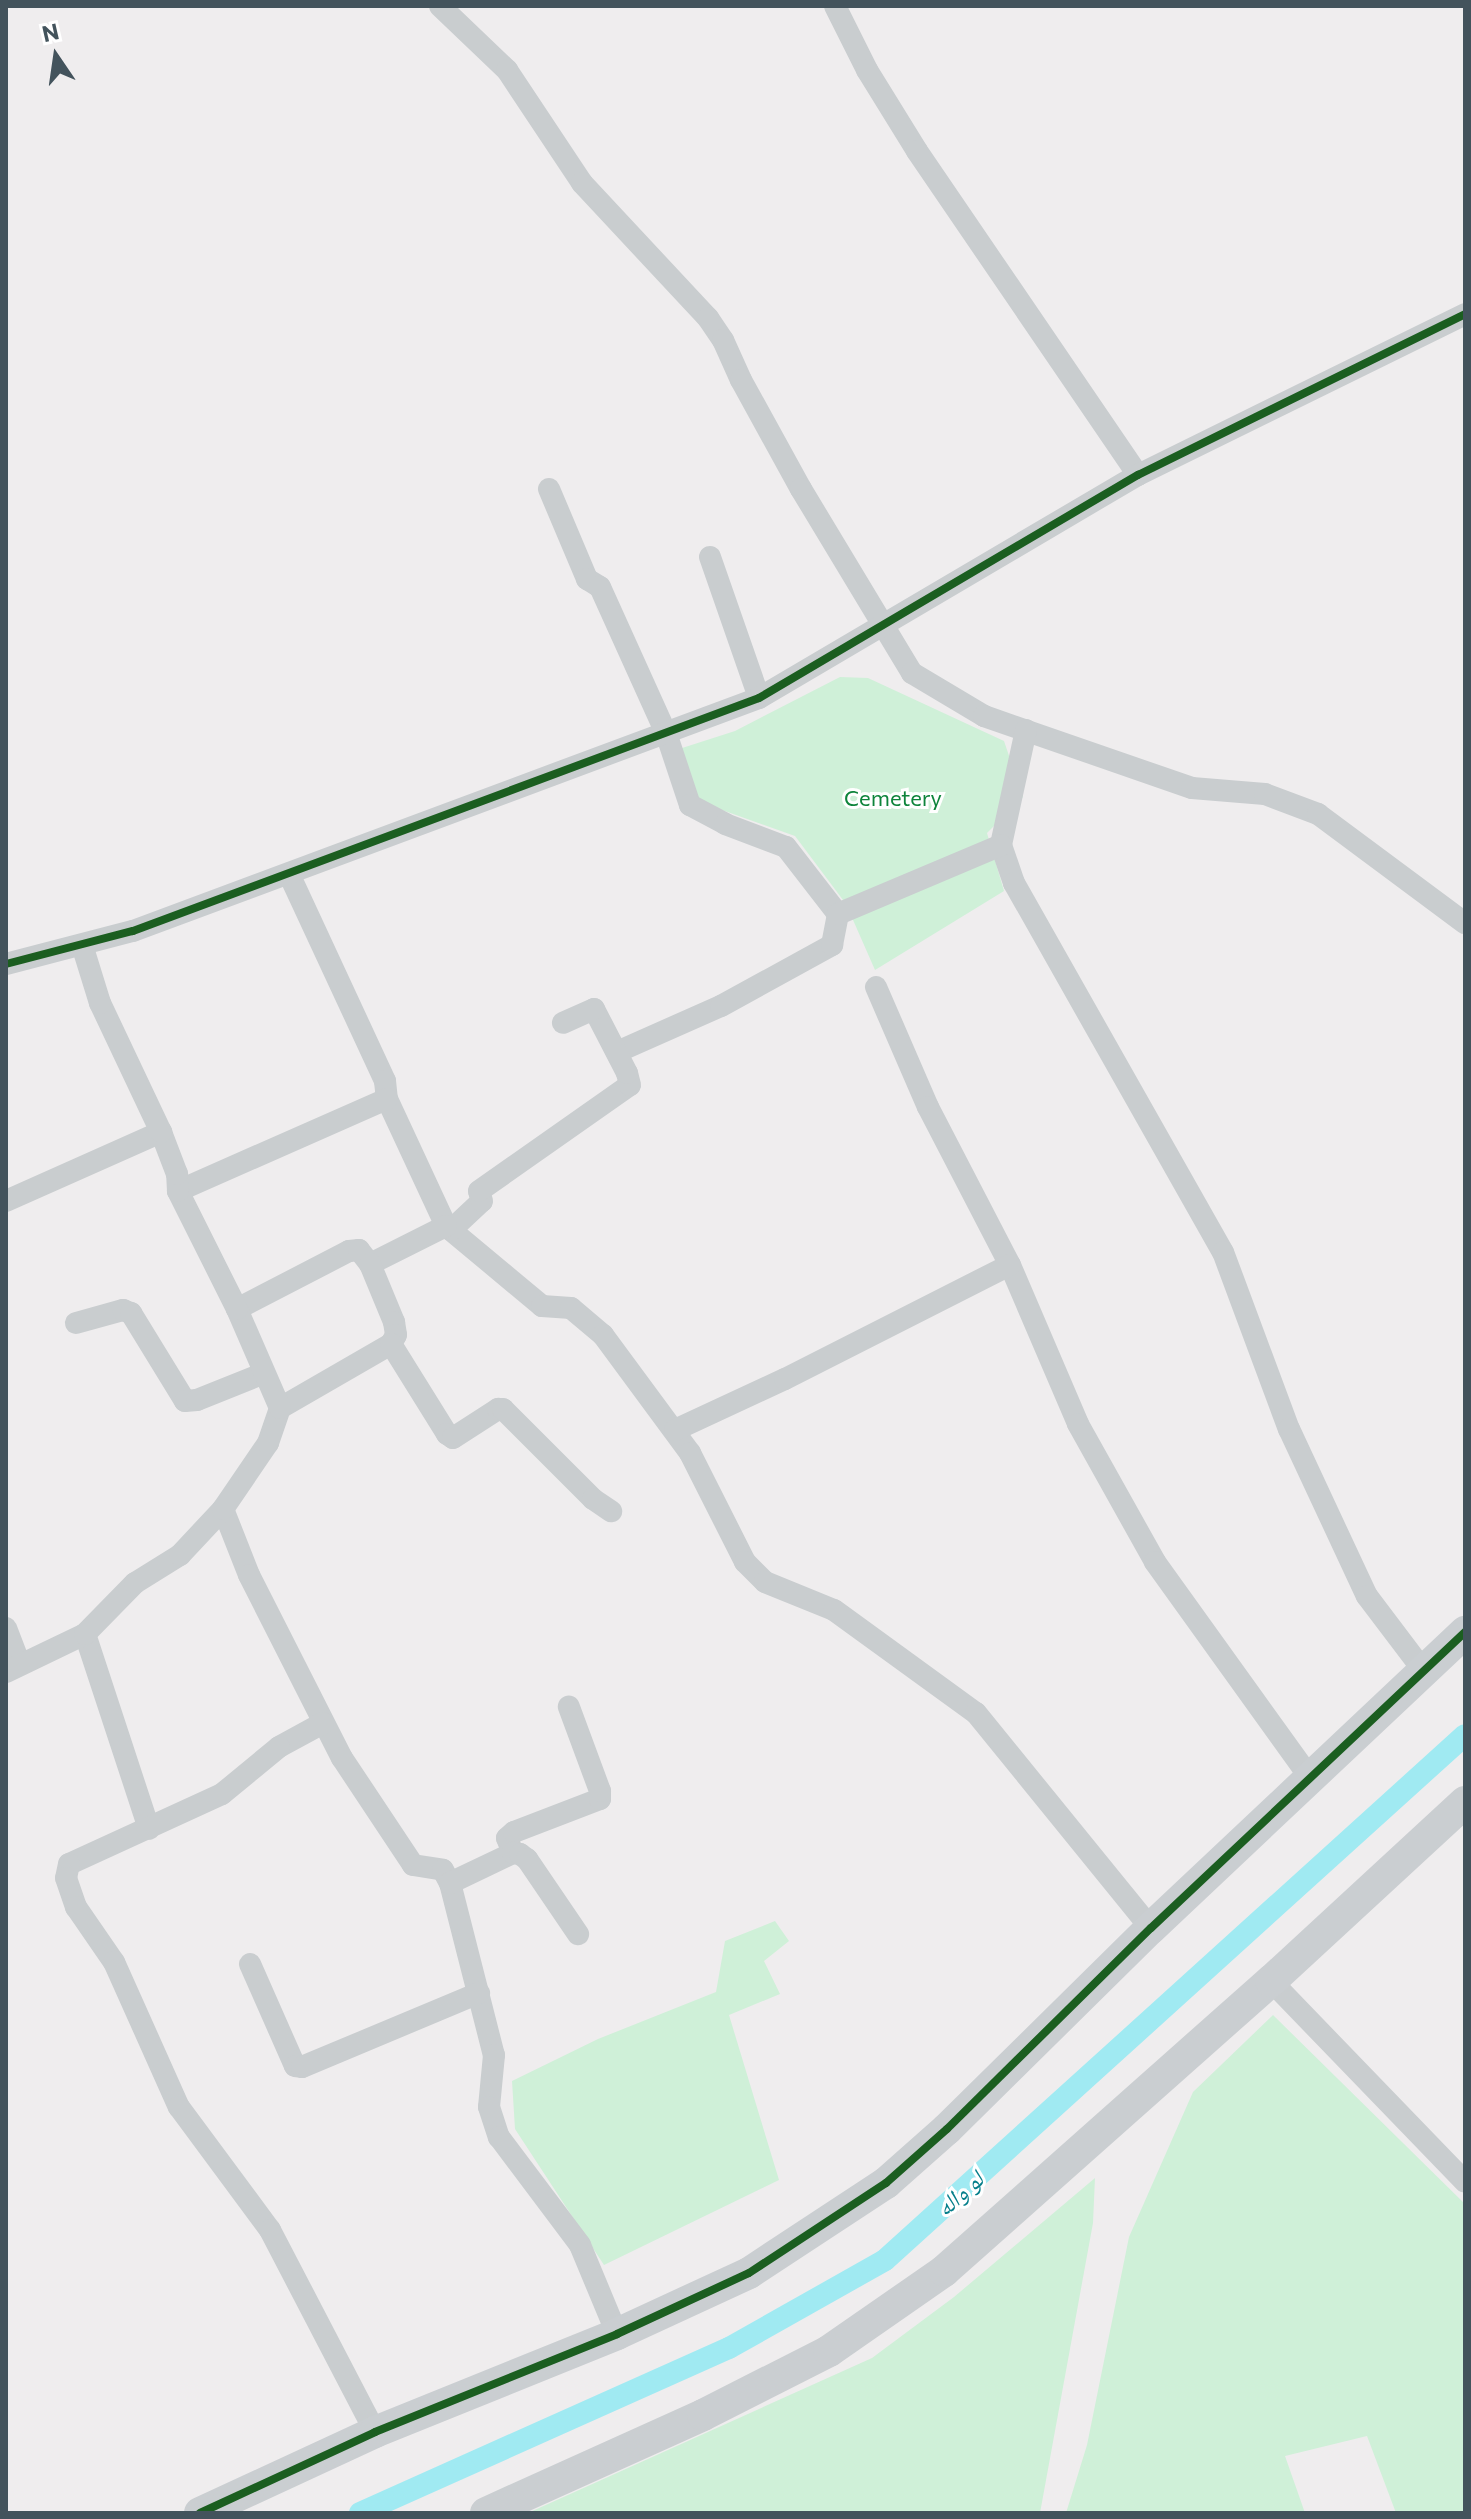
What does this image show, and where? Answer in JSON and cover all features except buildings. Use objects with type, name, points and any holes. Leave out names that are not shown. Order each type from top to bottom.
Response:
[{"type":"street","points":[[440,6],[507,70],[582,183],[716,329],[801,489],[912,673],[984,716],[1192,788],[1265,794],[1318,814],[1465,923]]},
{"type":"street","points":[[835,6],[867,70],[917,151],[1138,475]]},
{"type":"street","points":[[6,964],[133,931],[759,698],[883,628],[1138,475],[1465,314]]},
{"type":"street","points":[[549,489],[587,579],[600,587],[666,733],[690,805],[725,824],[786,847],[838,914],[832,945],[721,1006],[617,1052]]},
{"type":"street","points":[[710,557],[759,698]]},
{"type":"street","points":[[1026,730],[1001,845],[1014,883],[1223,1252],[1289,1429],[1367,1596],[1423,1670]]},
{"type":"street","points":[[838,914],[1001,845]]},
{"type":"street","points":[[289,874],[385,1081],[387,1099],[448,1228],[542,1306],[571,1308],[603,1335],[675,1430],[745,1562],[765,1582],[834,1610],[976,1713],[1151,1928]]},
{"type":"street","points":[[82,945],[100,1003],[161,1132],[177,1174],[178,1191],[237,1309],[280,1408]]},
{"type":"street","points":[[876,987],[928,1107],[1010,1265],[1078,1424],[1155,1562],[1310,1778]]},
{"type":"street","points":[[370,1264],[448,1228],[482,1201],[479,1191],[630,1085],[594,1009],[563,1023]]},
{"type":"street","points":[[178,1191],[387,1099]]},
{"type":"street","points":[[6,1201],[161,1132]]},
{"type":"street","points":[[6,1628],[13,1668],[85,1634],[135,1583],[180,1555],[223,1509],[268,1443],[280,1408],[391,1344],[396,1335],[394,1322],[370,1264],[359,1250],[349,1251],[237,1309]]},
{"type":"street","points":[[675,1430],[785,1379],[1010,1265]]},
{"type":"street","points":[[76,1323],[123,1310],[131,1313],[185,1401],[197,1400],[264,1373]]},
{"type":"street","points":[[391,1344],[447,1434],[453,1438],[498,1409],[503,1409],[593,1499],[611,1511]]},
{"type":"street","points":[[223,1509],[249,1575],[323,1723],[387,1830],[413,1865],[443,1870],[450,1883],[494,2055],[489,2107],[499,2137],[580,2245],[617,2334]]},
{"type":"street","points":[[200,2513],[375,2432],[617,2334],[749,2273],[886,2183],[947,2129],[1151,1928],[1465,1632]]},
{"type":"street","points":[[85,1634],[149,1829]]},
{"type":"street","points":[[569,1707],[600,1791],[600,1799],[514,1832],[507,1838],[513,1853],[527,1859],[578,1934]]},
{"type":"street","points":[[323,1723],[279,1747],[222,1794],[66,1867],[76,1907],[114,1962],[179,2107],[270,2230],[375,2432]]},
{"type":"street","points":[[486,2513],[703,2415],[829,2351],[944,2271],[1271,1981],[1465,1802]]},
{"type":"street","points":[[450,1883],[513,1853]]},
{"type":"street","points":[[250,1964],[295,2066],[302,2067],[479,1993]]},
{"type":"street","points":[[1271,1981],[1465,2182]]},
{"type":"green space","name":"Cemetery","points":[[840,677],[868,678],[1004,741],[1023,797],[987,833],[1004,891],[875,970],[846,904],[795,836],[694,800],[679,749],[735,731]]},
{"type":"green space","points":[[775,1921],[789,1941],[764,1961],[780,1994],[729,2015],[779,2180],[604,2265],[515,2129],[512,2081],[598,2039],[716,1992],[725,1941]]},
{"type":"green space","points":[[1273,2015],[1465,2204],[1465,2513],[1396,2513],[1367,2436],[1285,2456],[1305,2513],[1066,2513],[1087,2445],[1129,2237],[1193,2092]]},
{"type":"green space","points":[[1095,2178],[1093,2223],[1040,2513],[528,2513],[872,2358],[954,2297]]},
{"type":"waterway","name":"لو واله","points":[[360,2513],[729,2348],[885,2260],[1465,1735]]},
{"type":"cycle path","points":[[6,964],[133,931],[759,698],[1138,475],[1465,314]]},
{"type":"cycle path","points":[[200,2513],[375,2432],[617,2334],[749,2273],[886,2183],[947,2129],[1151,1928],[1465,1632]]}]
